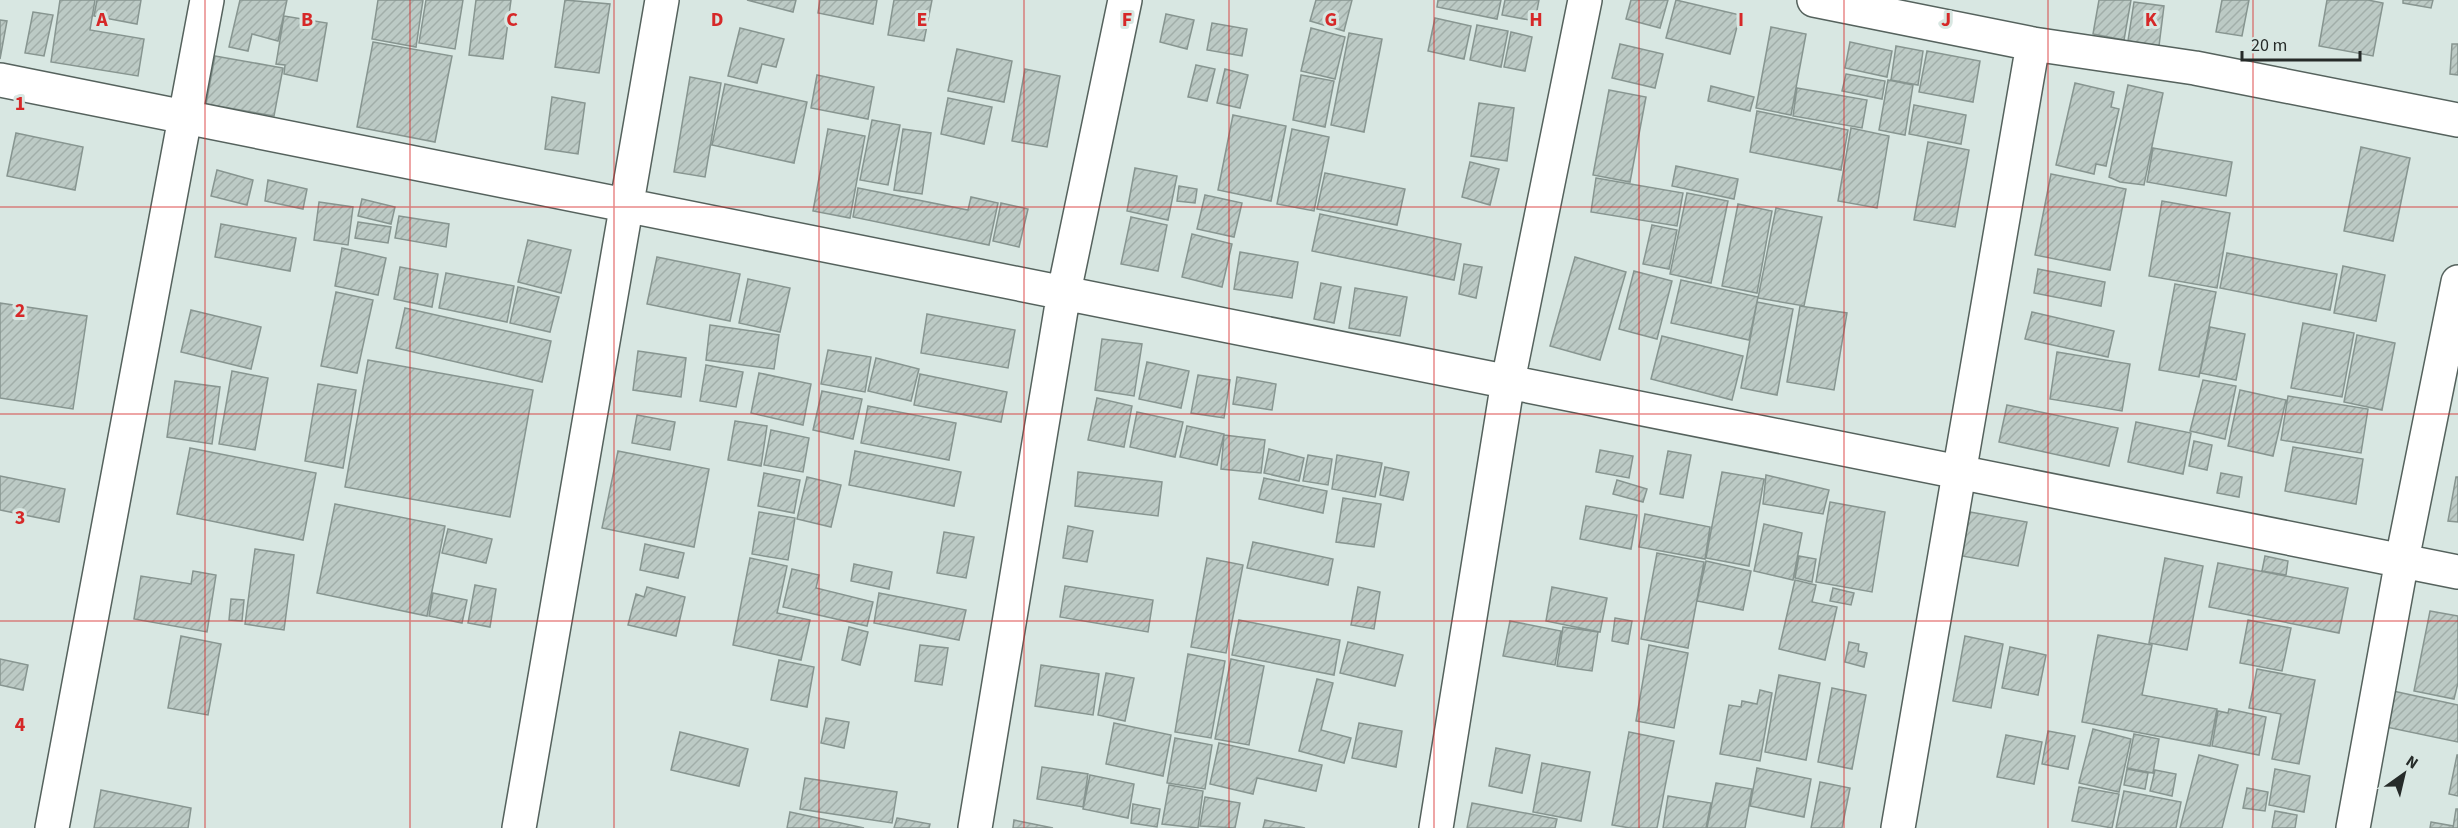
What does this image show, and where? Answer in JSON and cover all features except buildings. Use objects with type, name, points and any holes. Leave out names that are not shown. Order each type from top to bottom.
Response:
[{"type":"street","points":[[52,828],[187,117],[207,0]]},
{"type":"street","points":[[519,828],[662,0]]},
{"type":"street","points":[[975,828],[1064,292],[1125,0]]},
{"type":"street","points":[[1436,828],[1508,381],[1585,0]]},
{"type":"street","points":[[1814,0],[2033,44],[2195,69],[2458,120]]},
{"type":"street","points":[[1898,828],[2033,44]]},
{"type":"street","points":[[0,80],[2458,572]]},
{"type":"street","points":[[2353,828],[2402,560],[2458,282]]}]
